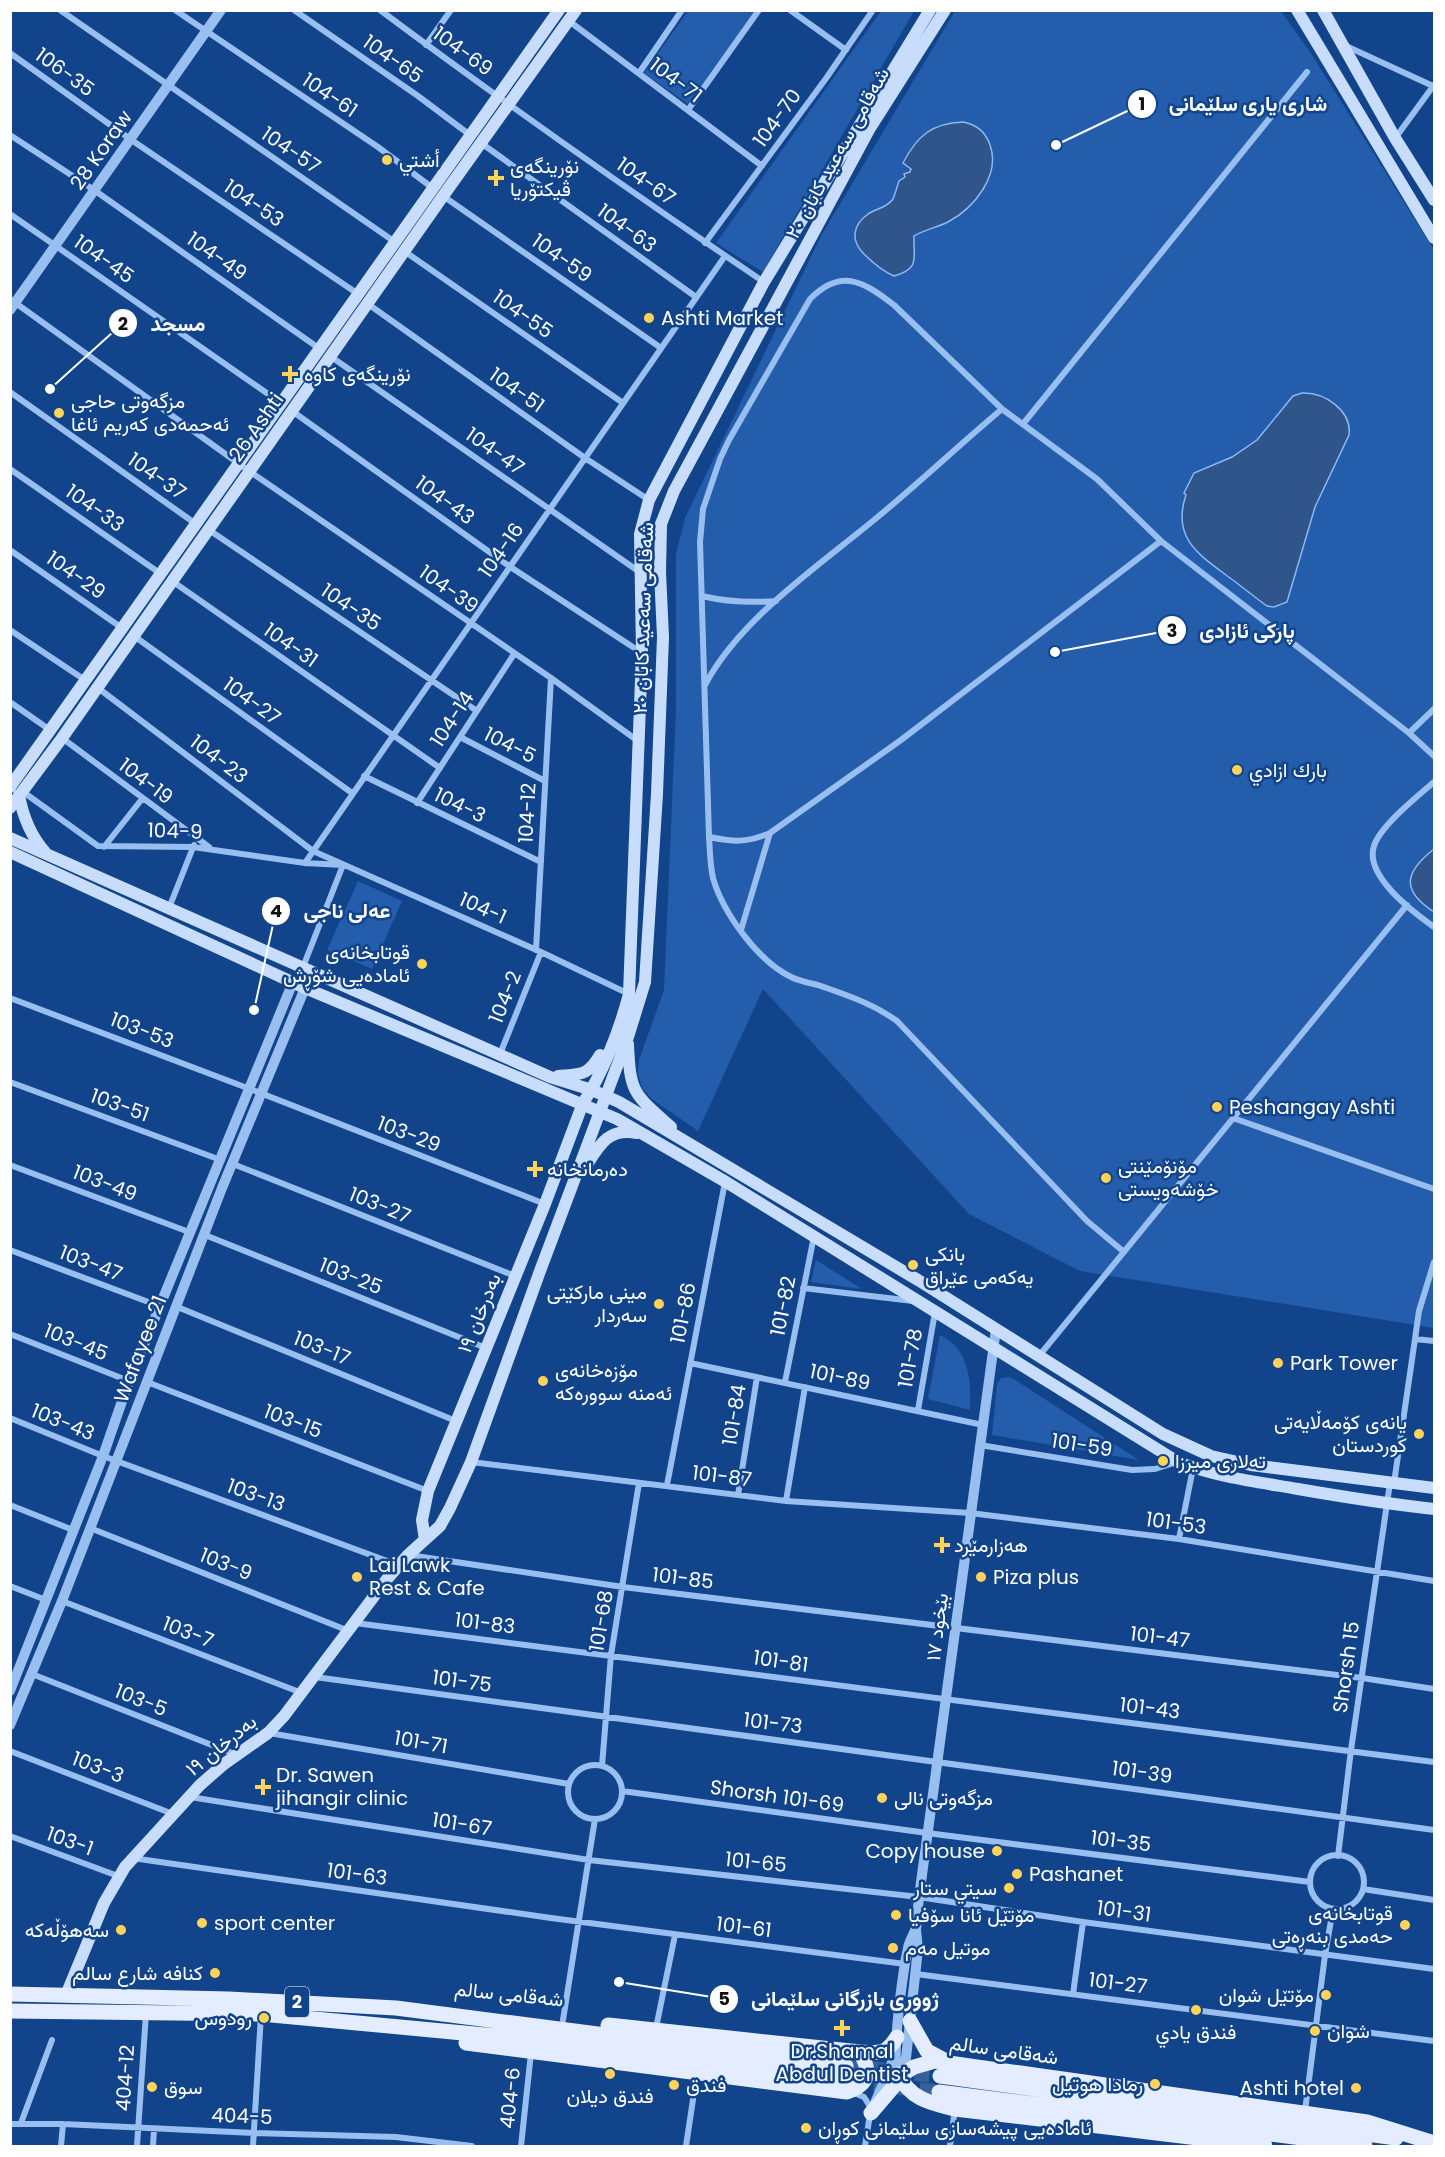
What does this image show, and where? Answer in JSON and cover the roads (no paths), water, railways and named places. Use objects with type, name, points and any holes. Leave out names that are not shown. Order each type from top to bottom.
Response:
[{"type":"main road","name":"26 Ashti","points":[[476,139],[498,97],[559,10]]},
{"type":"main road","name":"شەقامی سەعید کابان ٢٠","points":[[583,1103],[592,1090],[621,1020],[629,994],[640,742],[642,653],[640,534],[650,500],[764,282],[930,10]]},
{"type":"main road","name":"شەقامی سەعید کابان ٢٠","points":[[599,1110],[628,1037],[645,982],[656,806],[663,637],[660,572],[661,524],[674,490],[870,128],[945,10]]},
{"type":"main road","points":[[1297,10],[1434,238]]},
{"type":"main road","points":[[1323,10],[1395,138],[1434,200]]},
{"type":"main road","name":"26 Ashti","points":[[15,788],[62,738],[134,636],[196,524],[239,463],[367,303],[400,246],[438,192],[476,139],[509,104],[572,16]]},
{"type":"main road","name":"26 Ashti","points":[[325,353],[358,294],[400,246]]},
{"type":"main road","name":"26 Ashti","points":[[10,808],[15,788],[50,730],[122,628],[208,529],[249,471],[286,407]]},
{"type":"main road","points":[[15,788],[25,822],[48,855]]},
{"type":"main road","points":[[10,838],[550,1077],[605,1096],[918,1280],[1163,1434],[1211,1456],[1262,1467],[1434,1488]]},
{"type":"main road","points":[[10,852],[305,988],[533,1085],[599,1110],[726,1182],[1178,1462],[1247,1480],[1387,1504],[1434,1509]]},
{"type":"main road","points":[[10,861],[35,863]]},
{"type":"main road","points":[[550,1077],[582,1075],[592,1068],[621,1020]]},
{"type":"main road","points":[[628,1037],[629,1075],[634,1090],[644,1103],[692,1146]]},
{"type":"main road","points":[[533,1085],[563,1102],[572,1110],[572,1134]]},
{"type":"main road","name":"بەدرخان ١٩","points":[[425,1540],[422,1520],[428,1491],[545,1204],[583,1103]]},
{"type":"main road","name":"بەدرخان ١٩","points":[[66,1995],[97,1918],[118,1876],[131,1858],[211,1774],[268,1733],[302,1694],[398,1565],[446,1518],[471,1462],[599,1110]]},
{"type":"main road","points":[[570,1189],[600,1144],[611,1135],[630,1132],[650,1138]]},
{"type":"main road","name":"شەقامی سالم","points":[[10,1994],[229,1999],[396,2008],[468,2008],[860,2052],[885,2051],[890,2048],[897,2037]]},
{"type":"main road","name":"شەقامی سالم","points":[[396,2008],[847,2082]]},
{"type":"main road","name":"2","points":[[10,2011],[261,2014],[548,2041],[847,2082]]},
{"type":"main road","points":[[910,2021],[927,2051],[949,2063]]},
{"type":"main road","points":[[402,2027],[444,2039],[697,2073],[847,2082],[864,2081],[867,2076],[868,2068],[860,2052]]},
{"type":"main road","name":"شەقامی سالم","points":[[871,2113],[899,2077],[914,2067],[935,2061],[1367,2122],[1434,2143]]},
{"type":"main road","points":[[923,2064],[914,2073],[913,2085],[923,2100]]},
{"type":"main road","name":"شەقامی سالم","points":[[940,2076],[1434,2143]]},
{"type":"main road","points":[[899,2077],[911,2093],[923,2100],[955,2109],[1265,2146]]},
{"type":"main road","points":[[939,2092],[1365,2146]]},
{"type":"street","name":"104-57","points":[[60,10],[400,246]]},
{"type":"street","name":"104-61","points":[[175,10],[378,147],[438,192]]},
{"type":"street","name":"28 Koraw","points":[[12,304],[221,10]]},
{"type":"street","name":"104-65","points":[[294,10],[476,139]]},
{"type":"street","name":"104-69","points":[[380,10],[509,104]]},
{"type":"street","points":[[426,45],[451,10]]},
{"type":"street","points":[[639,73],[682,10]]},
{"type":"street","points":[[688,110],[759,10]]},
{"type":"street","points":[[790,10],[846,50]]},
{"type":"street","name":"104-70","points":[[705,243],[873,10]]},
{"type":"street","name":"104-71","points":[[572,16],[639,73],[762,166]]},
{"type":"street","points":[[1342,45],[1434,85],[1395,138]]},
{"type":"street","name":"106-35","points":[[10,53],[130,139]]},
{"type":"street","points":[[1023,424],[1307,72]]},
{"type":"street","name":"104-67","points":[[509,104],[764,282]]},
{"type":"street","name":"104-49","points":[[10,135],[94,190],[325,353]]},
{"type":"street","name":"104-53","points":[[130,139],[358,294]]},
{"type":"street","name":"104-63","points":[[476,139],[696,297]]},
{"type":"street","name":"104-59","points":[[438,192],[661,348]]},
{"type":"street","name":"104-45","points":[[10,214],[286,407]]},
{"type":"street","name":"104-55","points":[[400,246],[622,403]]},
{"type":"street","name":"104-16","points":[[305,863],[725,256]]},
{"type":"street","points":[[1124,1252],[1087,1221],[897,1021],[881,1009],[861,999],[791,977],[757,950],[729,912],[715,883],[711,867],[709,837],[704,685],[700,542],[703,509],[720,459],[810,299],[827,284],[838,280],[850,280],[864,284],[878,293],[894,305],[1002,409],[1096,479],[1161,541],[1409,734],[1434,756]]},
{"type":"street","name":"104-51","points":[[367,303],[585,458],[650,500]]},
{"type":"street","name":"104-39","points":[[12,304],[640,742]]},
{"type":"street","name":"104-47","points":[[325,353],[641,574]]},
{"type":"street","name":"104-37","points":[[10,392],[196,524]]},
{"type":"street","name":"104-43","points":[[286,407],[509,566],[642,653]]},
{"type":"street","points":[[704,685],[733,642],[776,601],[908,492],[1002,409]]},
{"type":"street","name":"104-33","points":[[10,469],[166,577]]},
{"type":"street","name":"104-35","points":[[208,529],[477,711]]},
{"type":"street","points":[[709,837],[741,842],[753,840],[770,832],[901,740],[1161,541]]},
{"type":"street","name":"104-29","points":[[10,550],[122,628]]},
{"type":"street","name":"104-31","points":[[166,577],[440,768]]},
{"type":"street","points":[[702,596],[728,602],[776,601]]},
{"type":"street","points":[[10,630],[86,680]]},
{"type":"street","name":"104-27","points":[[134,636],[352,793]]},
{"type":"street","name":"104-14","points":[[417,803],[514,654]]},
{"type":"street","name":"104-12","points":[[539,951],[541,862],[551,678]]},
{"type":"street","name":"104-23","points":[[97,687],[313,851],[322,855]]},
{"type":"street","points":[[10,702],[50,730]]},
{"type":"street","points":[[1409,734],[1434,710]]},
{"type":"street","name":"104-5","points":[[460,737],[545,781]]},
{"type":"street","name":"104-19","points":[[62,738],[211,849]]},
{"type":"street","name":"104-3","points":[[364,776],[541,862]]},
{"type":"street","points":[[1434,782],[1390,823],[1374,845],[1375,866],[1383,881],[1434,927]]},
{"type":"street","points":[[15,788],[98,846],[104,847],[142,799]]},
{"type":"street","points":[[741,930],[770,832]]},
{"type":"street","points":[[169,908],[196,838]]},
{"type":"street","name":"104-9","points":[[104,847],[193,846],[305,863],[343,865]]},
{"type":"street","name":"104-1","points":[[322,855],[539,951],[629,994]]},
{"type":"street","points":[[303,967],[343,865]]},
{"type":"street","points":[[1039,1356],[1407,905]]},
{"type":"street","name":"104-2","points":[[500,1054],[539,951]]},
{"type":"street","name":"Wafayee 21","points":[[10,1691],[14,1668],[46,1600],[129,1381],[218,1159],[250,1089],[293,982]]},
{"type":"street","name":"Wafayee 21","points":[[10,1725],[62,1601],[146,1381],[305,988]]},
{"type":"street","name":"103-53","points":[[10,998],[261,1094]]},
{"type":"street","name":"103-51","points":[[10,1082],[218,1159]]},
{"type":"street","name":"103-29","points":[[261,1094],[545,1204]]},
{"type":"street","points":[[1233,1118],[1434,1189]]},
{"type":"street","name":"103-49","points":[[10,1164],[189,1232]]},
{"type":"street","name":"103-27","points":[[233,1164],[514,1276]]},
{"type":"street","name":"101-86","points":[[667,1485],[726,1182]]},
{"type":"street","name":"103-25","points":[[205,1235],[486,1348]]},
{"type":"street","name":"101-82","points":[[785,1383],[814,1236]]},
{"type":"street","name":"103-47","points":[[10,1250],[159,1306]]},
{"type":"street","name":"Shorsh 15","points":[[1338,1856],[1387,1504],[1419,1311],[1434,1262]]},
{"type":"street","points":[[803,1288],[919,1302]]},
{"type":"street","name":"103-17","points":[[176,1306],[457,1421]]},
{"type":"street","name":"101-78","points":[[918,1410],[935,1312]]},
{"type":"street","name":"بێخود ١٧","points":[[916,1930],[954,1628],[996,1329]]},
{"type":"street","name":"103-45","points":[[10,1334],[129,1381]]},
{"type":"street","points":[[1415,1339],[1434,1341]]},
{"type":"street","name":"101-89","points":[[690,1362],[983,1425]]},
{"type":"street","name":"101-84","points":[[738,1494],[758,1377]]},
{"type":"street","name":"103-15","points":[[146,1381],[428,1491]]},
{"type":"street","points":[[786,1501],[805,1387]]},
{"type":"street","name":"103-43","points":[[10,1418],[102,1456]]},
{"type":"street","name":"101-59","points":[[980,1445],[1132,1470],[1155,1469],[1178,1462]]},
{"type":"street","name":"103-13","points":[[102,1456],[398,1565]]},
{"type":"street","name":"101-87","points":[[471,1462],[786,1501],[970,1514]]},
{"type":"street","points":[[1179,1539],[1193,1467]]},
{"type":"street","name":"101-68","points":[[602,1766],[611,1655],[639,1483]]},
{"type":"street","points":[[10,1504],[73,1530]]},
{"type":"street","name":"101-53","points":[[970,1514],[1179,1539],[1434,1581]]},
{"type":"street","name":"103-9","points":[[90,1528],[352,1627]]},
{"type":"street","name":"101-85","points":[[408,1555],[623,1587],[954,1628]]},
{"type":"street","points":[[10,1586],[46,1600]]},
{"type":"street","name":"103-7","points":[[62,1601],[302,1694]]},
{"type":"street","name":"101-83","points":[[352,1627],[611,1655]]},
{"type":"street","name":"101-47","points":[[954,1628],[1362,1678],[1434,1689]]},
{"type":"street","name":"101-81","points":[[611,1655],[945,1700]]},
{"type":"street","name":"103-5","points":[[32,1674],[237,1755]]},
{"type":"street","name":"101-75","points":[[315,1677],[605,1719]]},
{"type":"street","name":"101-43","points":[[945,1700],[1434,1762]]},
{"type":"street","name":"101-73","points":[[605,1719],[938,1760]]},
{"type":"street","name":"101-71","points":[[268,1733],[569,1784]]},
{"type":"street","name":"103-3","points":[[10,1751],[173,1814]]},
{"type":"street","name":"101-39","points":[[938,1760],[1434,1830]]},
{"type":"street","points":[[602,1766],[616,1775],[622,1791],[617,1808],[603,1818],[595,1819],[579,1814],[573,1808],[568,1792],[569,1784],[573,1776],[586,1767],[602,1766]]},
{"type":"street","name":"Shorsh 101-69","points":[[622,1791],[927,1833]]},
{"type":"street","name":"101-67","points":[[189,1797],[589,1860]]},
{"type":"street","points":[[563,2020],[595,1819]]},
{"type":"street","name":"101-35","points":[[927,1833],[1310,1882]]},
{"type":"street","name":"103-1","points":[[10,1836],[118,1876]]},
{"type":"street","points":[[1338,1856],[1346,1857],[1358,1867],[1364,1881],[1363,1889],[1355,1902],[1348,1907],[1333,1909],[1319,1903],[1311,1890],[1310,1882],[1315,1866],[1322,1860],[1338,1856]]},
{"type":"street","name":"101-63","points":[[131,1858],[579,1921]]},
{"type":"street","name":"101-65","points":[[589,1860],[919,1897]]},
{"type":"street","points":[[1363,1889],[1434,1900]]},
{"type":"street","name":"101-31","points":[[919,1897],[1083,1922],[1434,1969]]},
{"type":"street","points":[[1305,2112],[1324,1955],[1333,1909]]},
{"type":"street","name":"101-61","points":[[579,1921],[906,1964]]},
{"type":"street","points":[[1073,1994],[1083,1922]]},
{"type":"street","points":[[899,2077],[895,2057],[897,2037],[909,1943],[916,1930]]},
{"type":"street","points":[[910,2021],[918,1945],[916,1930]]},
{"type":"street","points":[[656,2030],[675,1935]]},
{"type":"street","name":"101-27","points":[[916,1974],[1434,2040]]},
{"type":"street","name":"404-12","points":[[137,2146],[146,2012]]},
{"type":"street","points":[[253,2146],[261,2014]]},
{"type":"street","name":"شەقامی سالم","points":[[899,2077],[906,2058],[910,2021]]},
{"type":"street","points":[[21,2123],[52,2040]]},
{"type":"street","name":"404-6","points":[[521,2146],[531,2052]]},
{"type":"street","points":[[865,2146],[871,2113],[895,2057]]},
{"type":"street","points":[[686,2146],[697,2073]]},
{"type":"street","points":[[847,2082],[867,2100],[871,2113]]},
{"type":"street","points":[[950,2146],[955,2109]]},
{"type":"street","name":"404-5","points":[[10,2124],[63,2124],[396,2138],[430,2144],[472,2146]]},
{"type":"street","points":[[61,2146],[63,2124]]},
{"type":"street","points":[[153,2146],[154,2129]]},
{"type":"tunnel","points":[[846,2066],[940,2076]]},
{"type":"tunnel","points":[[851,2082],[939,2092]]},
{"type":"place","name":"شاری یاری سلێمانی","points":[[1056,145]]},
{"type":"place","name":"أشتي","points":[[387,160]]},
{"type":"place","name":"نۆرینگەی ڤیکتۆریا","points":[[496,178]]},
{"type":"place","name":"Ashti Market","points":[[649,318]]},
{"type":"place","name":"نۆرینگەی کاوە","points":[[290,374]]},
{"type":"place","name":"مسجد","points":[[50,389]]},
{"type":"place","name":"مزگەوتی حاجی ئەحمەدی کەریم ئاغا","points":[[59,413]]},
{"type":"place","name":"پارکی ئازادی","points":[[1055,652]]},
{"type":"place","name":"بارك ازادي","points":[[1237,770]]},
{"type":"place","name":"قوتابخانەی ئامادەیی شۆڕش","points":[[422,964]]},
{"type":"place","name":"عەلی ناجی","points":[[254,1010]]},
{"type":"place","name":"Peshangay Ashti","points":[[1217,1107]]},
{"type":"place","name":"دەرمانخانە","points":[[535,1169]]},
{"type":"place","name":"مۆنۆمێنتی خۆشەویستی","points":[[1106,1178]]},
{"type":"place","name":"بانکی یەکەمی عێراق","points":[[913,1265]]},
{"type":"place","name":"مینی مارکێتی سەردار","points":[[659,1304]]},
{"type":"place","name":"Park Tower","points":[[1278,1363]]},
{"type":"place","name":"مۆزەخانەی ئەمنە سوورەکە","points":[[543,1381]]},
{"type":"place","name":"یانەی کۆمەڵایەتی کوردستان","points":[[1419,1434]]},
{"type":"place","name":"تەلاری میرزا","points":[[1163,1461]]},
{"type":"place","name":"هەزارمێرد","points":[[942,1545]]},
{"type":"place","name":"Lai Lawk Rest & Cafe","points":[[357,1577]]},
{"type":"place","name":"Piza plus","points":[[981,1577]]},
{"type":"place","name":"Dr. Sawen jihangir clinic","points":[[263,1787]]},
{"type":"place","name":"مزگەوتی نالی","points":[[882,1798]]},
{"type":"place","name":"Copy house","points":[[997,1851]]},
{"type":"place","name":"Pashanet","points":[[1017,1874]]},
{"type":"place","name":"سيتي ستار","points":[[1009,1888]]},
{"type":"place","name":"مۆتێل ئانا سۆفیا","points":[[896,1915]]},
{"type":"place","name":"sport center","points":[[202,1923]]},
{"type":"place","name":"قوتابخانەی حەمدی بنەڕەتی","points":[[1405,1925]]},
{"type":"place","name":"سەهۆڵەکە","points":[[121,1930]]},
{"type":"place","name":"موتیل مەم","points":[[893,1948]]},
{"type":"place","name":"كنافه شارع سالم","points":[[215,1973]]},
{"type":"place","name":"ژووری بازرگانی سلێمانی","points":[[619,1982]]},
{"type":"place","name":"مۆتێل شوان","points":[[1326,1995]]},
{"type":"place","name":"فندق يادي","points":[[1196,2010]]},
{"type":"place","name":"رودوس","points":[[264,2018]]},
{"type":"place","name":"Dr.Shamal Abdul Dentist","points":[[842,2028]]},
{"type":"place","name":"شوان","points":[[1315,2031]]},
{"type":"place","name":"فندق ديلان","points":[[610,2074]]},
{"type":"place","name":"رمادا هوتيل","points":[[1155,2084]]},
{"type":"place","name":"فندق","points":[[674,2085]]},
{"type":"place","name":"سوق","points":[[152,2087]]},
{"type":"place","name":"Ashti hotel","points":[[1356,2088]]},
{"type":"place","name":"ئامادەیی پیشەسازی سلێمانی کوڕان","points":[[806,2128]]}]
